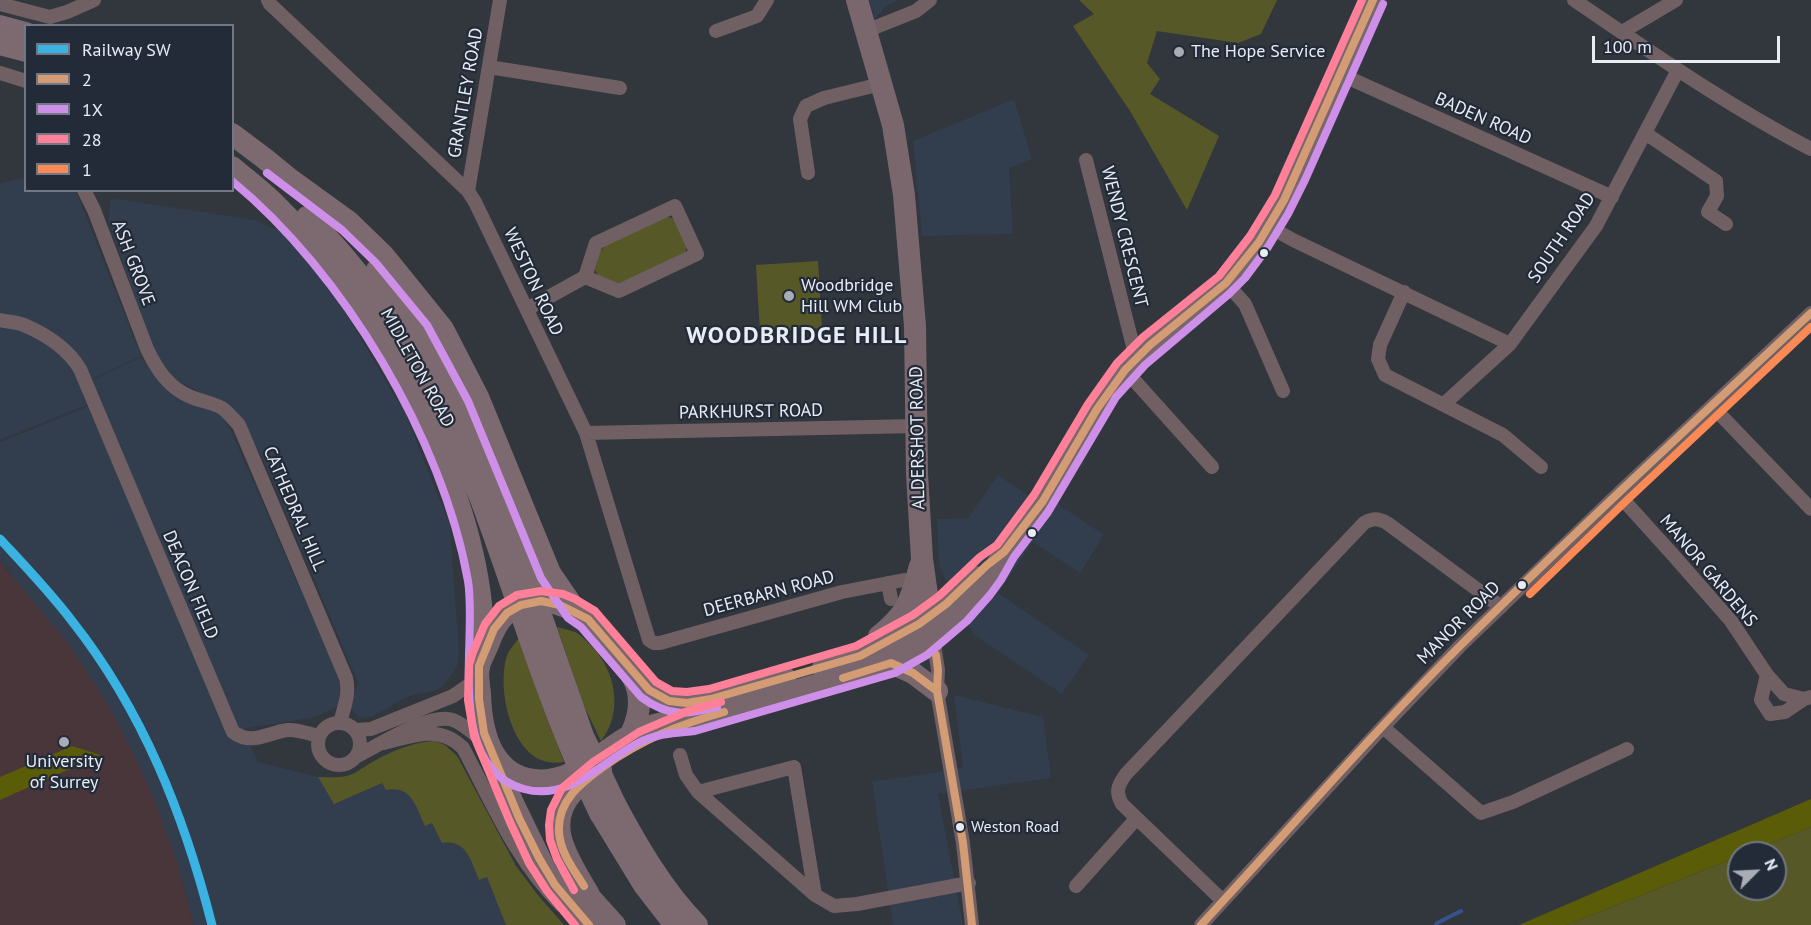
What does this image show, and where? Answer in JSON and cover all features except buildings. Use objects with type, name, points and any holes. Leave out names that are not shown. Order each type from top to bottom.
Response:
[{"type":"highway","points":[[0,26],[24,32]]},
{"type":"highway","points":[[0,44],[24,50]]},
{"type":"highway","name":"MIDLETON ROAD","points":[[234,136],[291,180],[341,228],[394,292],[448,382],[485,462],[513,536],[607,808]]},
{"type":"highway","name":"MIDLETON ROAD","points":[[234,157],[279,192],[316,226],[373,293],[399,331],[459,445],[479,494],[564,734],[581,774],[607,808]]},
{"type":"highway","points":[[234,169],[273,202],[351,294],[379,336],[413,397],[446,470],[471,547],[481,606],[479,672]]},
{"type":"highway","points":[[291,180],[349,222],[384,256],[443,329],[478,397],[550,573],[576,611]]},
{"type":"highway","points":[[607,808],[644,885],[675,925]]},
{"type":"highway","points":[[607,808],[635,841],[658,876],[697,925]]},
{"type":"main road","name":"ALDERSHOT ROAD","points":[[857,0],[895,133],[906,211],[914,316],[917,474],[922,559],[932,627]]},
{"type":"main road","points":[[589,925],[547,873],[491,751],[480,708],[479,672],[496,627],[508,612],[527,602],[544,601],[557,603],[576,611],[588,619],[649,690],[669,701],[681,703],[711,699],[835,664],[954,620],[978,594],[1004,552],[1043,501],[1087,424],[1131,364],[1226,283],[1248,258],[1270,227],[1373,0]]},
{"type":"main road","points":[[589,895],[560,839],[560,819],[573,791],[644,741],[692,721],[891,663],[915,650],[971,581],[1004,552]]},
{"type":"main road","points":[[922,559],[933,576],[944,583],[956,586],[971,581]]},
{"type":"main road","points":[[835,664],[880,636],[900,618],[910,600],[922,559]]},
{"type":"main road","points":[[891,663],[913,673],[937,691]]},
{"type":"main road","points":[[630,669],[636,682],[639,698],[638,716],[631,734]]},
{"type":"main road","points":[[491,751],[508,770],[524,778],[546,781],[573,773],[631,734],[662,723],[692,721]]},
{"type":"main road","points":[[573,773],[551,805],[548,832],[552,846],[564,867],[615,925]]},
{"type":"street","points":[[0,4],[50,17],[68,12],[94,0]]},
{"type":"street","name":"WESTON ROAD","points":[[268,0],[468,191],[476,202],[585,434],[649,640],[660,643]]},
{"type":"street","name":"GRANTLEY ROAD","points":[[468,191],[500,0]]},
{"type":"street","points":[[716,31],[757,16],[766,0],[781,0]]},
{"type":"street","points":[[866,31],[916,11],[930,0]]},
{"type":"street","points":[[1574,0],[1678,70],[1782,134],[1811,149]]},
{"type":"street","points":[[1622,32],[1676,0]]},
{"type":"street","points":[[489,67],[620,88]]},
{"type":"street","name":"SOUTH ROAD","points":[[1444,404],[1510,344],[1596,226],[1678,70]]},
{"type":"street","points":[[0,73],[24,80]]},
{"type":"street","name":"BADEN ROAD","points":[[1340,74],[1612,197]]},
{"type":"street","points":[[808,173],[800,119],[806,106],[824,98],[881,84]]},
{"type":"street","points":[[1645,133],[1716,181],[1717,196],[1708,212],[1726,224]]},
{"type":"street","name":"WENDY CRESCENT","points":[[1086,160],[1131,364]]},
{"type":"street","name":"ASH GROVE","points":[[85,192],[94,210],[147,350]]},
{"type":"street","points":[[526,309],[585,277],[596,243],[675,206],[697,254],[619,291],[585,277]]},
{"type":"street","points":[[1270,227],[1510,344]]},
{"type":"street","points":[[1226,283],[1245,304],[1283,391]]},
{"type":"street","points":[[1404,292],[1380,345],[1378,359],[1385,375],[1503,435],[1541,467]]},
{"type":"street","name":"MANOR ROAD","points":[[1201,925],[1462,644],[1811,313]]},
{"type":"street","name":"DEACON FIELD","points":[[0,320],[23,324],[58,344],[80,369],[233,732],[240,738],[252,740],[289,730],[319,736]]},
{"type":"street","name":"CATHEDRAL HILL","points":[[147,350],[155,366],[167,381],[189,396],[222,408],[239,425],[346,678],[347,698],[340,723]]},
{"type":"street","points":[[1131,364],[1212,467]]},
{"type":"street","points":[[1713,406],[1811,508]]},
{"type":"street","name":"PARKHURST ROAD","points":[[585,434],[916,426]]},
{"type":"street","name":"MANOR GARDENS","points":[[1618,494],[1731,621],[1767,675],[1784,694],[1807,698]]},
{"type":"street","points":[[1222,901],[1122,804],[1117,792],[1118,785],[1126,774],[1364,523],[1371,519],[1387,523],[1501,606]]},
{"type":"street","name":"DEERBARN ROAD","points":[[660,643],[842,592],[904,580]]},
{"type":"street","points":[[888,583],[891,599]]},
{"type":"street","points":[[932,627],[938,670],[937,691],[969,883],[972,925]]},
{"type":"street","points":[[355,730],[371,729],[443,701],[453,696],[479,672]]},
{"type":"street","name":"MANOR GARDENS","points":[[1767,675],[1761,700],[1770,714],[1785,711],[1807,698]]},
{"type":"street","points":[[357,756],[416,726],[440,718],[459,723],[491,751]]},
{"type":"street","points":[[340,723],[351,726],[355,730],[359,735],[361,746],[353,762],[339,766],[326,762],[318,750],[319,736],[328,726],[340,723]]},
{"type":"street","points":[[1383,728],[1481,813],[1513,802],[1627,749]]},
{"type":"street","points":[[384,743],[420,734],[439,733],[455,740],[463,748],[521,857],[543,887],[583,925]]},
{"type":"street","points":[[680,755],[687,776],[698,792],[815,895],[834,906],[857,904],[969,883]]},
{"type":"street","points":[[698,792],[794,767],[815,895]]},
{"type":"street","points":[[1076,886],[1136,819]]},
{"type":"shaded area","points":[[869,0],[900,0],[887,5],[875,19]]},
{"type":"shaded area","points":[[1014,99],[1032,159],[1009,168],[1013,234],[922,236],[913,141]]},
{"type":"shaded area","points":[[24,178],[24,192],[76,192],[141,356],[80,385],[87,405],[0,440],[0,183]]},
{"type":"shaded area","points":[[111,198],[255,220],[293,237],[347,315],[406,415],[450,525],[459,654],[457,667],[443,686],[437,690],[406,697],[372,717],[360,718],[350,708],[358,683],[264,461],[239,417],[173,378],[151,346],[108,220]]},
{"type":"shaded area","points":[[141,357],[160,383],[176,396],[222,415],[233,435],[341,683],[338,706],[316,717],[243,729],[258,762],[318,777],[343,777],[395,751],[421,742],[435,741],[445,745],[457,756],[516,866],[564,925],[194,925],[176,858],[8,569],[0,561],[0,442],[89,406],[82,385]]},
{"type":"shaded area","points":[[998,475],[1026,494],[1055,502],[1104,535],[1080,573],[1033,542],[998,593],[1089,655],[1062,694],[973,634],[939,566],[937,519],[968,518]]},
{"type":"shaded area","name":"University of Surrey","points":[[0,561],[72,648],[113,713],[156,804],[176,858],[194,925],[0,925]]},
{"type":"shaded area","points":[[954,695],[1043,717],[1051,778],[938,794],[963,925],[893,925],[872,782],[963,768]]},
{"type":"shaded area","points":[[72,746],[101,755],[0,800],[0,777]]},
{"type":"shaded area","points":[[1811,799],[1811,827],[1777,841],[1727,841],[1727,861],[1567,925],[1519,925]]},
{"type":"green space","points":[[1079,0],[1277,0],[1261,34],[1238,43],[1157,31],[1147,63],[1160,79],[1150,94],[1219,136],[1187,210],[1130,111],[1073,26],[1094,14]]},
{"type":"green space","points":[[667,216],[676,220],[687,243],[686,252],[621,284],[598,276],[595,270],[600,252],[606,244]]},
{"type":"green space","name":"Woodbridge Hill WM Club","points":[[818,261],[822,328],[760,332],[756,265]]},
{"type":"green space","points":[[557,627],[575,632],[584,638],[596,651],[609,672],[614,708],[608,730],[601,741],[584,706]]},
{"type":"green space","points":[[519,638],[564,762],[544,761],[530,753],[513,728],[505,697],[505,666],[508,653]]},
{"type":"green space","points":[[435,741],[445,745],[457,756],[516,866],[564,925],[506,925],[487,877],[479,880],[463,848],[457,844],[442,843],[432,823],[425,826],[416,805],[407,794],[395,789],[386,790],[382,783],[334,804],[318,777],[347,776],[397,750]]},
{"type":"green space","points":[[1811,827],[1811,925],[1567,925],[1727,861],[1727,901],[1787,901],[1787,841],[1777,841]]},
{"type":"waterway","points":[[1436,925],[1461,911]]},
{"type":"rail line","name":"SW","points":[[0,539],[72,621],[120,691],[140,728],[174,804],[212,925]]},
{"type":"transit line","name":"28","points":[[575,925],[547,891],[529,863],[474,736],[468,700],[469,665],[485,624],[499,606],[517,595],[541,591],[563,594],[575,599],[595,611],[656,682],[672,691],[687,692],[709,689],[856,646],[913,615],[939,596],[980,557],[997,545],[1034,495],[1088,404],[1117,363],[1143,337],[1219,276],[1250,236],[1275,195],[1362,0]]},
{"type":"transit line","name":"2","points":[[589,925],[555,885],[539,858],[519,818],[484,733],[479,699],[479,666],[494,629],[507,613],[521,605],[541,601],[560,605],[588,619],[649,690],[669,701],[687,703],[711,699],[860,656],[919,624],[946,604],[1004,552],[1043,501],[1097,409],[1125,370],[1150,345],[1226,283],[1259,242],[1284,200],[1373,0]]},
{"type":"transit line","name":"1X","points":[[234,183],[273,218],[312,262],[349,310],[382,362],[412,416],[436,471],[455,527],[468,581],[469,699],[473,729],[482,756],[499,776],[524,789],[557,790],[586,777],[649,738],[695,731],[895,673],[927,655],[967,621],[990,595],[1014,557],[1048,512],[1116,397],[1145,365],[1229,294],[1245,278],[1268,247],[1305,180],[1383,4]]},
{"type":"transit line","name":"1X","points":[[267,173],[342,230],[376,263],[427,325],[468,401],[541,578],[568,618],[581,627],[641,697],[651,704],[678,713],[717,707]]},
{"type":"transit line","name":"2","points":[[1201,925],[1429,677],[1592,518],[1811,313]]},
{"type":"transit line","name":"1","points":[[1530,594],[1811,327]]},
{"type":"transit line","name":"2","points":[[936,655],[937,691],[963,843],[972,925]]},
{"type":"transit line","name":"2","points":[[843,678],[891,663],[913,673],[937,691]]},
{"type":"transit line","name":"28","points":[[574,890],[557,859],[550,840],[551,810],[562,788],[593,762],[639,732],[688,711],[721,702]]},
{"type":"transit line","name":"2","points":[[584,886],[568,860],[559,832],[562,811],[572,794],[595,773],[632,748],[691,722],[724,712]]},
{"type":"place","name":"The Hope Service","points":[[1179,52]]},
{"type":"place","name":"Woodbridge Hill WM Club","points":[[789,296]]},
{"type":"place","name":"University of Surrey","points":[[64,742]]},
{"type":"place","name":"Weston Road","points":[[960,827]]},
{"type":"district","name":"WOODBRIDGE HILL","points":[[797,336]]}]
